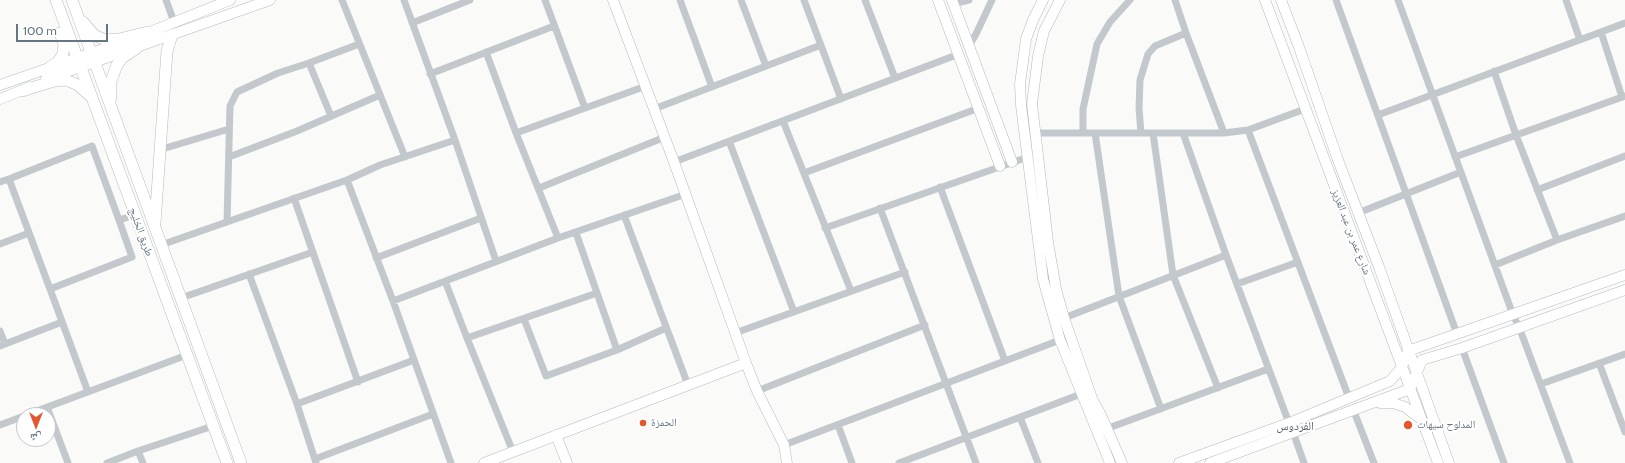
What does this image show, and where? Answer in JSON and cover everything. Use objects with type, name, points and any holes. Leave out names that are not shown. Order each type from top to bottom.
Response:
[{"type":"main road","name":"طريق الخليج","points":[[72,0],[154,228],[242,463]]},
{"type":"main road","name":"طريق الخليج","points":[[56,2],[227,463]]},
{"type":"main road","points":[[50,67],[61,58],[65,50],[58,26],[56,2]]},
{"type":"main road","points":[[78,16],[94,35],[105,40],[119,39],[148,32]]},
{"type":"main road","points":[[154,228],[167,51],[172,35]]},
{"type":"main road","points":[[112,110],[110,90],[114,72],[122,58],[137,48]]},
{"type":"main road","points":[[22,91],[54,81],[66,80],[78,85],[91,98]]},
{"type":"street","points":[[166,0],[174,22]]},
{"type":"street","points":[[94,58],[148,32],[230,0]]},
{"type":"street","points":[[0,85],[50,67],[137,48],[270,0]]},
{"type":"street","points":[[342,0],[405,157]]},
{"type":"street","points":[[404,0],[455,140],[496,261]]},
{"type":"street","points":[[412,23],[470,0]]},
{"type":"street","points":[[545,0],[585,108]]},
{"type":"street","points":[[613,0],[686,194],[746,363],[757,391],[784,445],[787,463]]},
{"type":"street","points":[[680,0],[712,87]]},
{"type":"street","points":[[741,0],[766,66]]},
{"type":"street","points":[[804,0],[841,99]]},
{"type":"street","points":[[865,0],[895,78]]},
{"type":"street","points":[[938,0],[1000,166]]},
{"type":"street","points":[[970,0],[952,2],[1012,162]]},
{"type":"street","points":[[969,46],[992,0]]},
{"type":"street","points":[[1043,0],[1026,39],[1020,84],[1021,105],[1043,279],[1060,340],[1110,463]]},
{"type":"street","points":[[1060,0],[1044,31],[1038,56],[1032,104],[1048,242],[1056,289],[1064,318],[1093,401],[1100,413],[1122,463]]},
{"type":"street","points":[[1083,133],[1083,109],[1097,44],[1110,22],[1130,0]]},
{"type":"street","points":[[1175,0],[1224,133]]},
{"type":"street","name":"شارع عمر بن عبد العزيز","points":[[1265,0],[1438,463]]},
{"type":"street","name":"شارع عمر بن عبد العزيز","points":[[1281,0],[1338,160],[1450,463]]},
{"type":"street","points":[[1336,0],[1457,334]]},
{"type":"street","points":[[1398,0],[1513,315],[1520,327],[1570,463]]},
{"type":"street","points":[[1566,0],[1580,40]]},
{"type":"street","points":[[1378,115],[1625,23]]},
{"type":"street","points":[[430,74],[554,26]]},
{"type":"street","points":[[1455,157],[1623,97],[1601,32]]},
{"type":"street","points":[[1141,133],[1139,108],[1140,80],[1148,54],[1154,46],[1186,33]]},
{"type":"street","points":[[227,222],[230,106],[237,92],[278,73],[310,63],[359,44]]},
{"type":"street","points":[[654,109],[821,45]]},
{"type":"street","points":[[486,52],[516,134],[558,238]]},
{"type":"street","points":[[674,162],[959,54]]},
{"type":"street","points":[[0,99],[22,91],[78,62]]},
{"type":"street","points":[[310,63],[331,116]]},
{"type":"street","points":[[1494,71],[1516,135],[1557,240]]},
{"type":"street","points":[[516,134],[646,86]]},
{"type":"street","points":[[229,157],[380,96]]},
{"type":"street","points":[[804,173],[979,108]]},
{"type":"street","points":[[1036,133],[1224,133],[1248,130],[1305,109]]},
{"type":"street","points":[[783,121],[850,291]]},
{"type":"street","points":[[160,150],[229,129]]},
{"type":"street","points":[[1248,130],[1349,398]]},
{"type":"street","points":[[1095,133],[1119,296],[1161,409]]},
{"type":"street","points":[[1153,133],[1173,275],[1218,388]]},
{"type":"street","points":[[1183,133],[1226,255],[1304,463]]},
{"type":"street","points":[[538,188],[665,137]]},
{"type":"street","points":[[161,245],[347,180],[380,165],[455,140]]},
{"type":"street","points":[[729,141],[794,312]]},
{"type":"street","points":[[0,182],[92,146],[120,220],[132,257],[50,289]]},
{"type":"street","points":[[1537,190],[1625,156]]},
{"type":"street","points":[[825,228],[1028,157]]},
{"type":"street","points":[[1358,213],[1461,172]]},
{"type":"street","points":[[9,179],[88,392]]},
{"type":"street","points":[[347,180],[393,301],[451,463]]},
{"type":"street","points":[[940,187],[1005,361]]},
{"type":"street","points":[[393,301],[558,238],[686,194]]},
{"type":"street","points":[[294,198],[358,382]]},
{"type":"street","points":[[880,208],[968,438],[976,463]]},
{"type":"street","points":[[120,220],[135,215]]},
{"type":"street","points":[[624,215],[688,385]]},
{"type":"street","points":[[1495,265],[1557,240],[1625,216]]},
{"type":"street","points":[[376,258],[481,218]]},
{"type":"street","points":[[0,244],[29,233]]},
{"type":"street","points":[[576,233],[617,350]]},
{"type":"street","points":[[180,298],[313,252]]},
{"type":"street","points":[[1064,318],[1226,255]]},
{"type":"street","points":[[1237,284],[1298,262]]},
{"type":"street","points":[[735,333],[905,272]]},
{"type":"street","points":[[249,274],[297,404],[316,461],[433,414]]},
{"type":"street","points":[[1210,463],[1291,428],[1349,398],[1390,381],[1402,367],[1408,351],[1625,275]]},
{"type":"street","points":[[445,281],[514,452]]},
{"type":"street","points":[[1179,463],[1353,409],[1410,388],[1422,360],[1462,348],[1625,290]]},
{"type":"street","points":[[467,338],[597,292]]},
{"type":"street","points":[[524,319],[546,376],[617,350],[666,328]]},
{"type":"street","points":[[0,331],[2,345],[62,322]]},
{"type":"street","points":[[757,391],[925,325]]},
{"type":"street","points":[[784,445],[1060,340]]},
{"type":"street","points":[[1462,348],[1504,463]]},
{"type":"street","points":[[1540,384],[1625,354]]},
{"type":"street","points":[[47,407],[187,355]]},
{"type":"street","points":[[297,404],[414,360]]},
{"type":"street","points":[[484,463],[746,363]]},
{"type":"street","points":[[1599,363],[1622,417],[1625,432]]},
{"type":"street","points":[[1106,429],[1268,369]]},
{"type":"street","points":[[899,463],[1081,394]]},
{"type":"street","points":[[1370,403],[1393,403],[1399,405],[1414,413],[1423,421]]},
{"type":"street","points":[[1353,409],[1374,463]]},
{"type":"street","points":[[1020,417],[1038,463]]},
{"type":"street","points":[[0,425],[16,419]]},
{"type":"street","points":[[838,425],[852,463]]},
{"type":"street","points":[[107,463],[213,426]]},
{"type":"street","points":[[56,431],[68,463]]},
{"type":"street","points":[[556,435],[567,463]]},
{"type":"street","points":[[138,451],[143,463]]},
{"type":"place","name":"الحمزة","points":[[643,423]]},
{"type":"place","name":"المدلوح سيهات","points":[[1408,425]]},
{"type":"district","name":"الفردوس","points":[[1295,426]]}]
